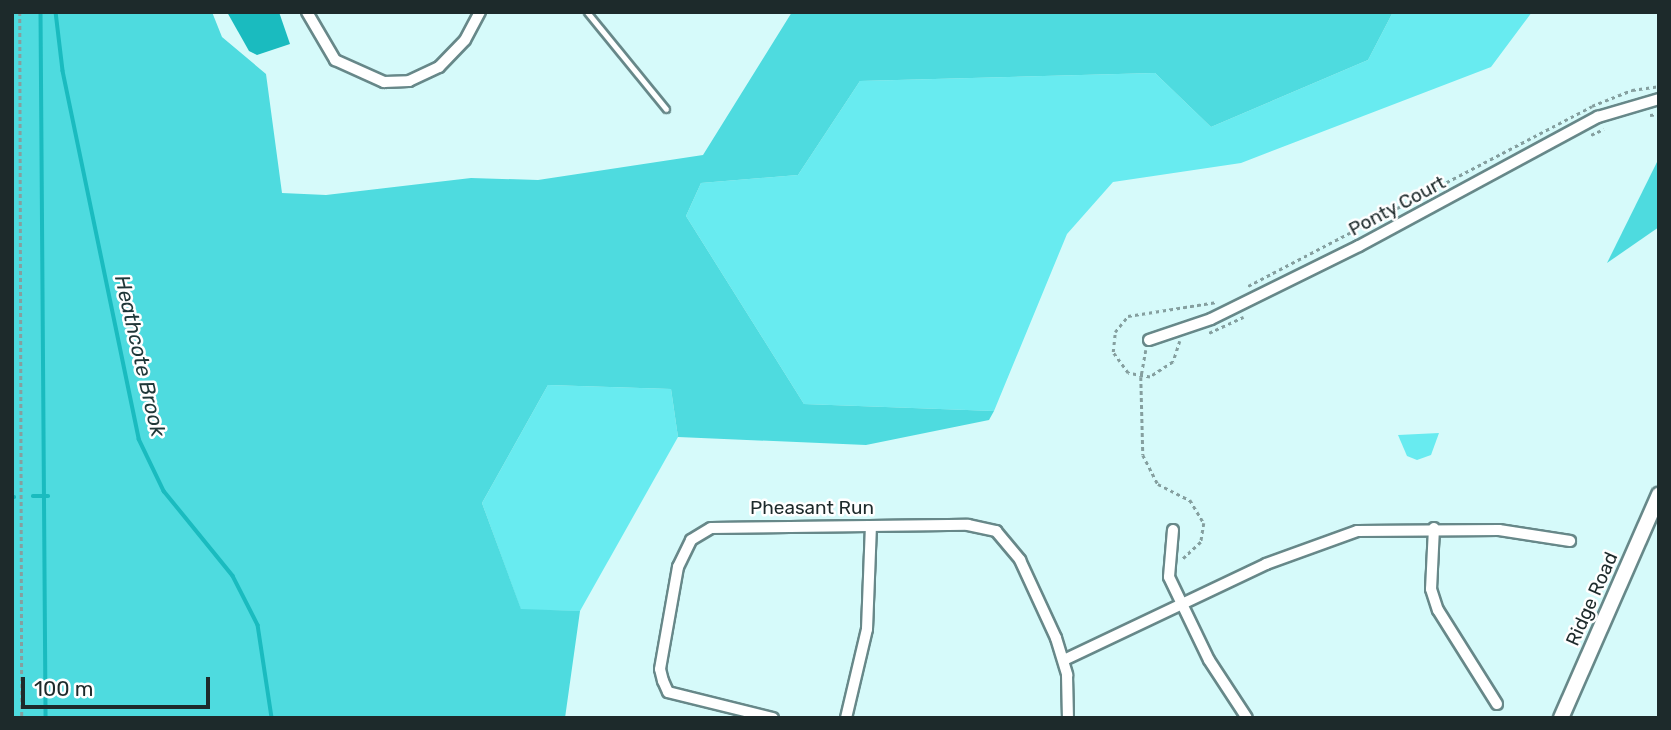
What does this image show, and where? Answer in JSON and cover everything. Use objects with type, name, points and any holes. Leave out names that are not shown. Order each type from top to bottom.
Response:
[{"type":"street","points":[[307,12],[335,60],[368,79],[392,82],[439,67],[465,40],[480,12]]},
{"type":"street","name":"Ponty Court","points":[[1149,340],[1211,319],[1347,252],[1598,117],[1659,99]]},
{"type":"street","name":"Ridge Road","points":[[1561,718],[1659,495]]},
{"type":"street","name":"Pheasant Run","points":[[773,718],[668,692],[660,669],[684,552],[701,532],[722,526],[968,525],[1004,537],[1064,660],[1068,718]]},
{"type":"street","points":[[846,718],[867,629],[871,526]]},
{"type":"street","points":[[1064,660],[1324,541],[1357,531],[1434,528],[1570,541]]},
{"type":"street","points":[[1434,528],[1431,589],[1438,610],[1497,704]]},
{"type":"street","points":[[1174,530],[1169,577],[1182,605],[1247,718]]},
{"type":"lane","points":[[587,12],[666,109]]},
{"type":"path","points":[[20,12],[22,718]]},
{"type":"path","points":[[1237,292],[1592,106],[1659,86]]},
{"type":"path","points":[[1141,377],[1121,367],[1113,352],[1115,332],[1128,316],[1179,312],[1225,299]]},
{"type":"path","points":[[1149,340],[1141,377],[1140,442],[1149,470],[1162,488],[1194,505],[1204,523],[1197,548],[1180,563],[1179,573],[1169,577]]},
{"type":"shaded area","points":[[12,12],[212,12],[222,37],[266,74],[282,193],[326,195],[471,178],[538,180],[703,155],[792,12],[1393,12],[1368,60],[1211,127],[1155,73],[860,81],[798,175],[701,183],[686,216],[804,404],[994,411],[989,420],[866,445],[678,437],[671,389],[548,385],[482,503],[521,609],[580,611],[565,718],[12,718]]},
{"type":"shaded area","points":[[227,12],[279,12],[290,44],[257,55],[249,51]]},
{"type":"shaded area","points":[[1393,12],[1532,12],[1491,67],[1241,163],[1113,182],[1067,234],[994,411],[804,404],[686,216],[701,183],[798,175],[860,81],[1155,73],[1211,127],[1368,60]]},
{"type":"shaded area","points":[[1659,158],[1659,227],[1607,263]]},
{"type":"shaded area","points":[[548,385],[671,389],[678,437],[580,611],[521,610],[482,503]]},
{"type":"shaded area","points":[[1439,433],[1431,455],[1417,460],[1407,456],[1398,435]]},
{"type":"waterway","points":[[41,12],[46,718]]},
{"type":"waterway","name":"Heathcote Brook","points":[[56,12],[63,71],[139,439],[164,491],[233,576],[258,625],[272,718]]},
{"type":"waterway","points":[[33,496],[48,496]]}]
